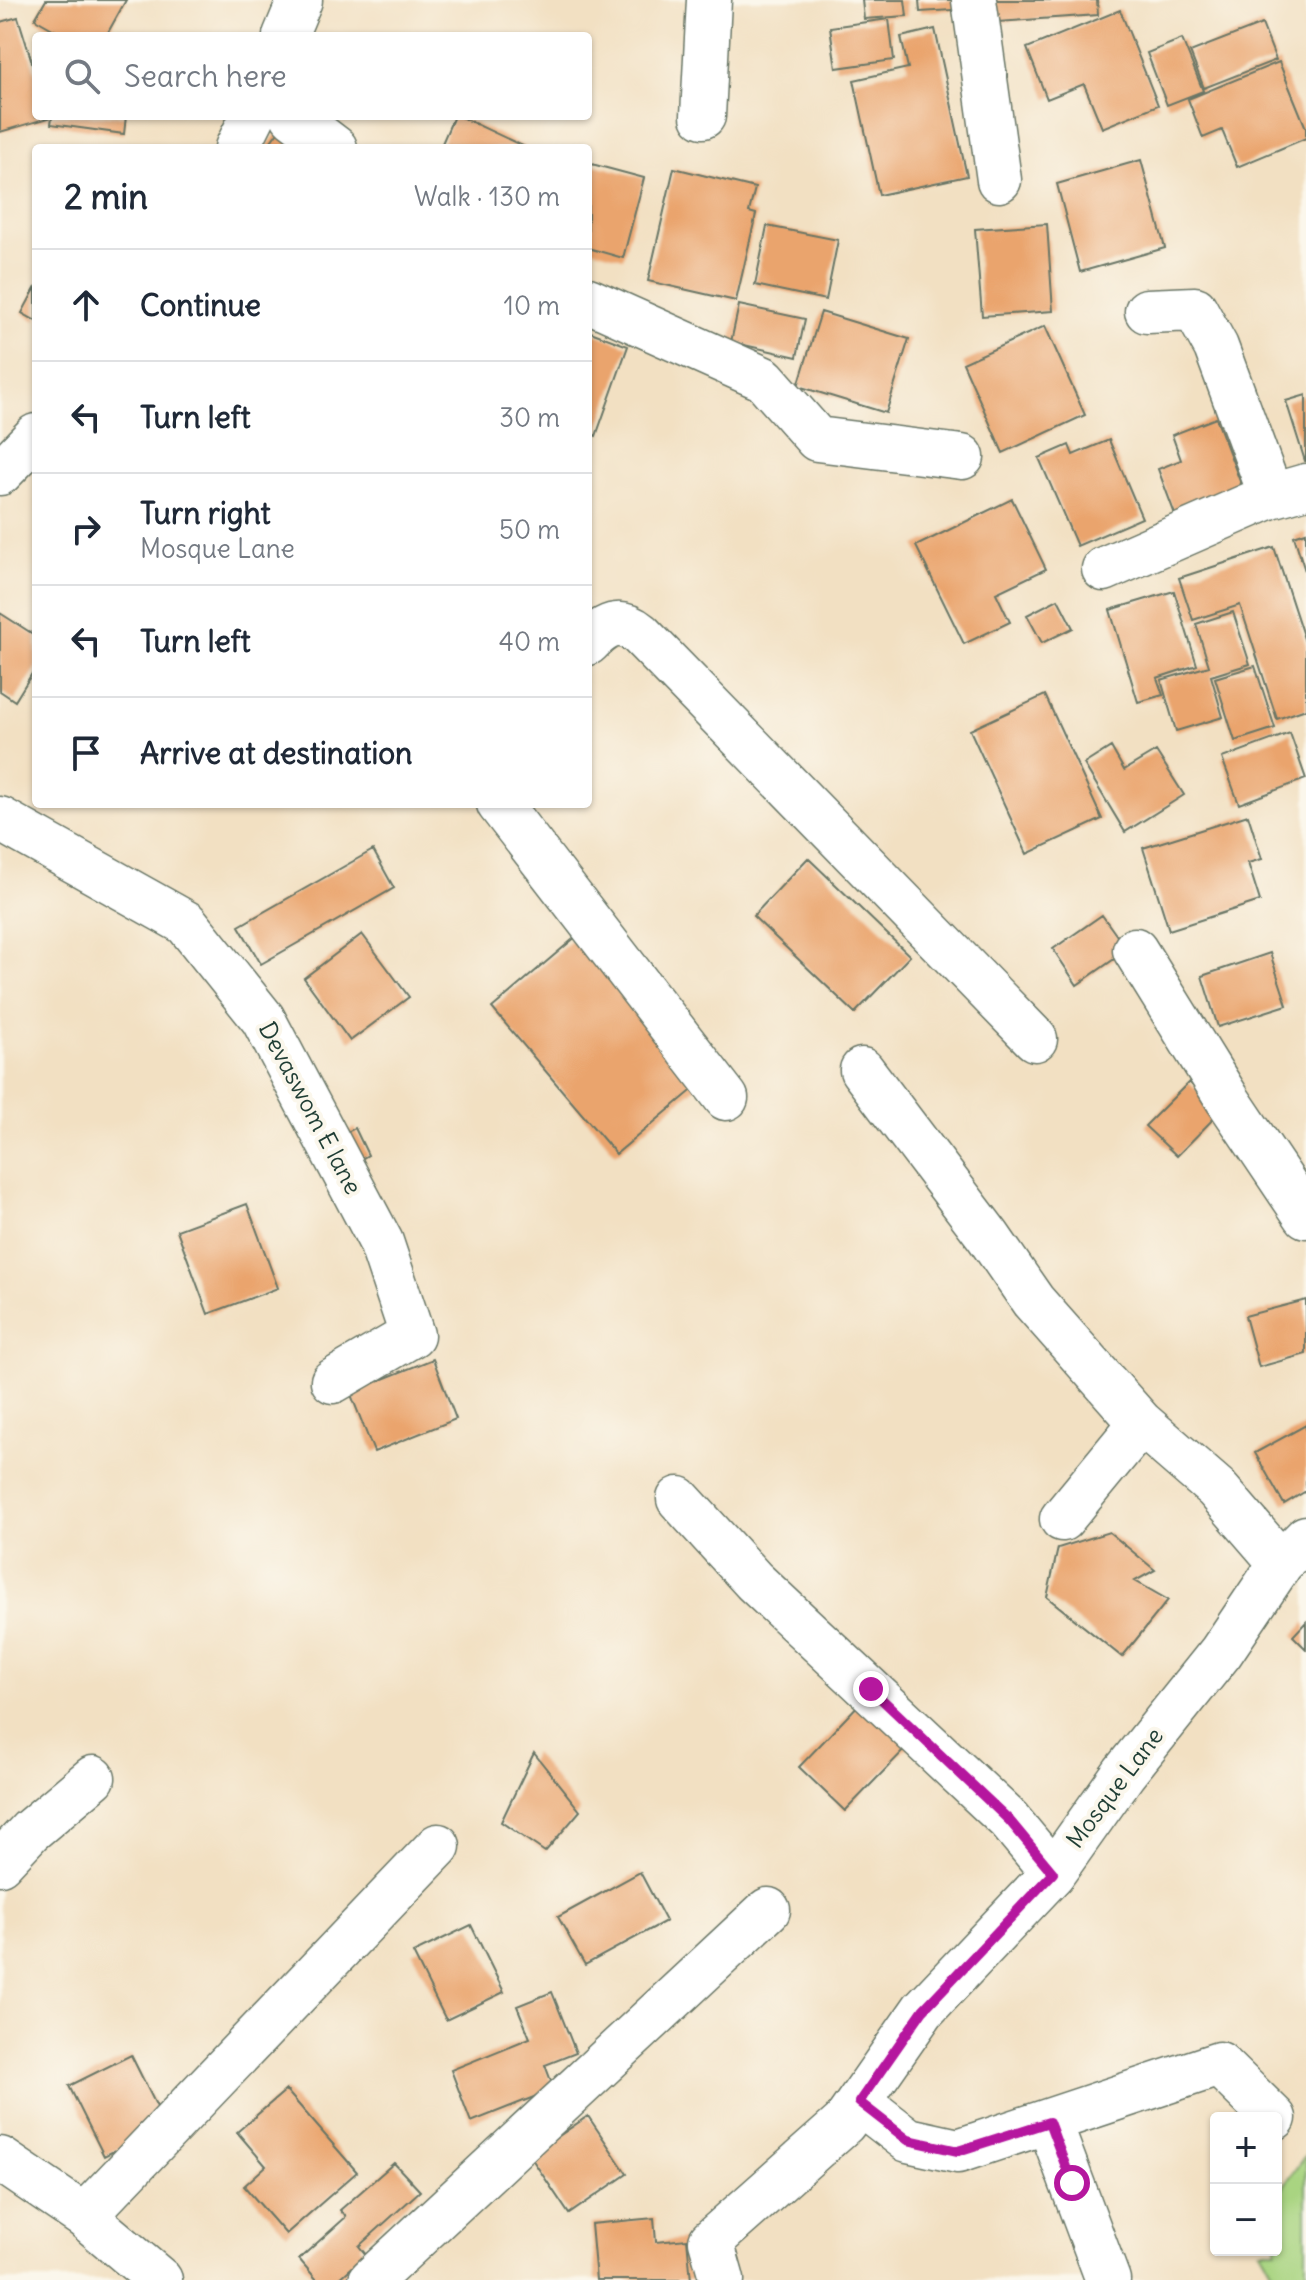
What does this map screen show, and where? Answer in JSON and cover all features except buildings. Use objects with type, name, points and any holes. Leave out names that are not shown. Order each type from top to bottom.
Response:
[{"type":"street","points":[[287,32],[300,0]]},
{"type":"street","points":[[703,116],[709,0]]},
{"type":"street","points":[[974,0],[999,180]]},
{"type":"street","points":[[239,144],[251,120]]},
{"type":"street","points":[[298,120],[330,144]]},
{"type":"street","points":[[592,302],[764,379],[817,439],[962,457]]},
{"type":"street","points":[[1104,569],[1289,491],[1195,309],[1147,311]]},
{"type":"street","points":[[592,639],[611,625],[629,626],[640,634],[1035,1039]]},
{"type":"street","points":[[502,808],[726,1098]]},
{"type":"street","name":"Devaswom E lane","points":[[0,819],[186,923],[263,1019],[381,1242],[412,1335],[333,1381]]},
{"type":"street","points":[[1135,950],[1228,1100],[1306,1216]]},
{"type":"street","points":[[862,1070],[988,1236],[1033,1301],[1141,1423],[1294,1551]]},
{"type":"street","points":[[1062,1519],[1141,1423]]},
{"type":"street","points":[[679,1499],[754,1581],[1009,1820],[1053,1873]]},
{"type":"street","name":"Mosque Lane","points":[[722,2280],[711,2241],[844,2123],[923,2010],[1053,1873],[1124,1773],[1221,1652],[1294,1551]]},
{"type":"street","points":[[0,1863],[30,1831],[93,1778]]},
{"type":"street","points":[[84,2216],[438,1846]]},
{"type":"street","points":[[371,2280],[768,1910]]},
{"type":"street","points":[[859,2102],[908,2140],[958,2151],[1219,2064],[1268,2112]]},
{"type":"street","points":[[1049,2122],[1108,2280]]},
{"type":"street","points":[[0,2159],[84,2216],[160,2280]]},
{"type":"green space","points":[[1306,2154],[1306,2280],[1277,2280],[1263,2256],[1282,2256],[1282,2188]]},
{"type":"route","points":[[871,1689],[1009,1820],[1053,1873],[923,2010],[859,2102],[908,2140],[958,2151],[1049,2122],[1072,2183]]}]
